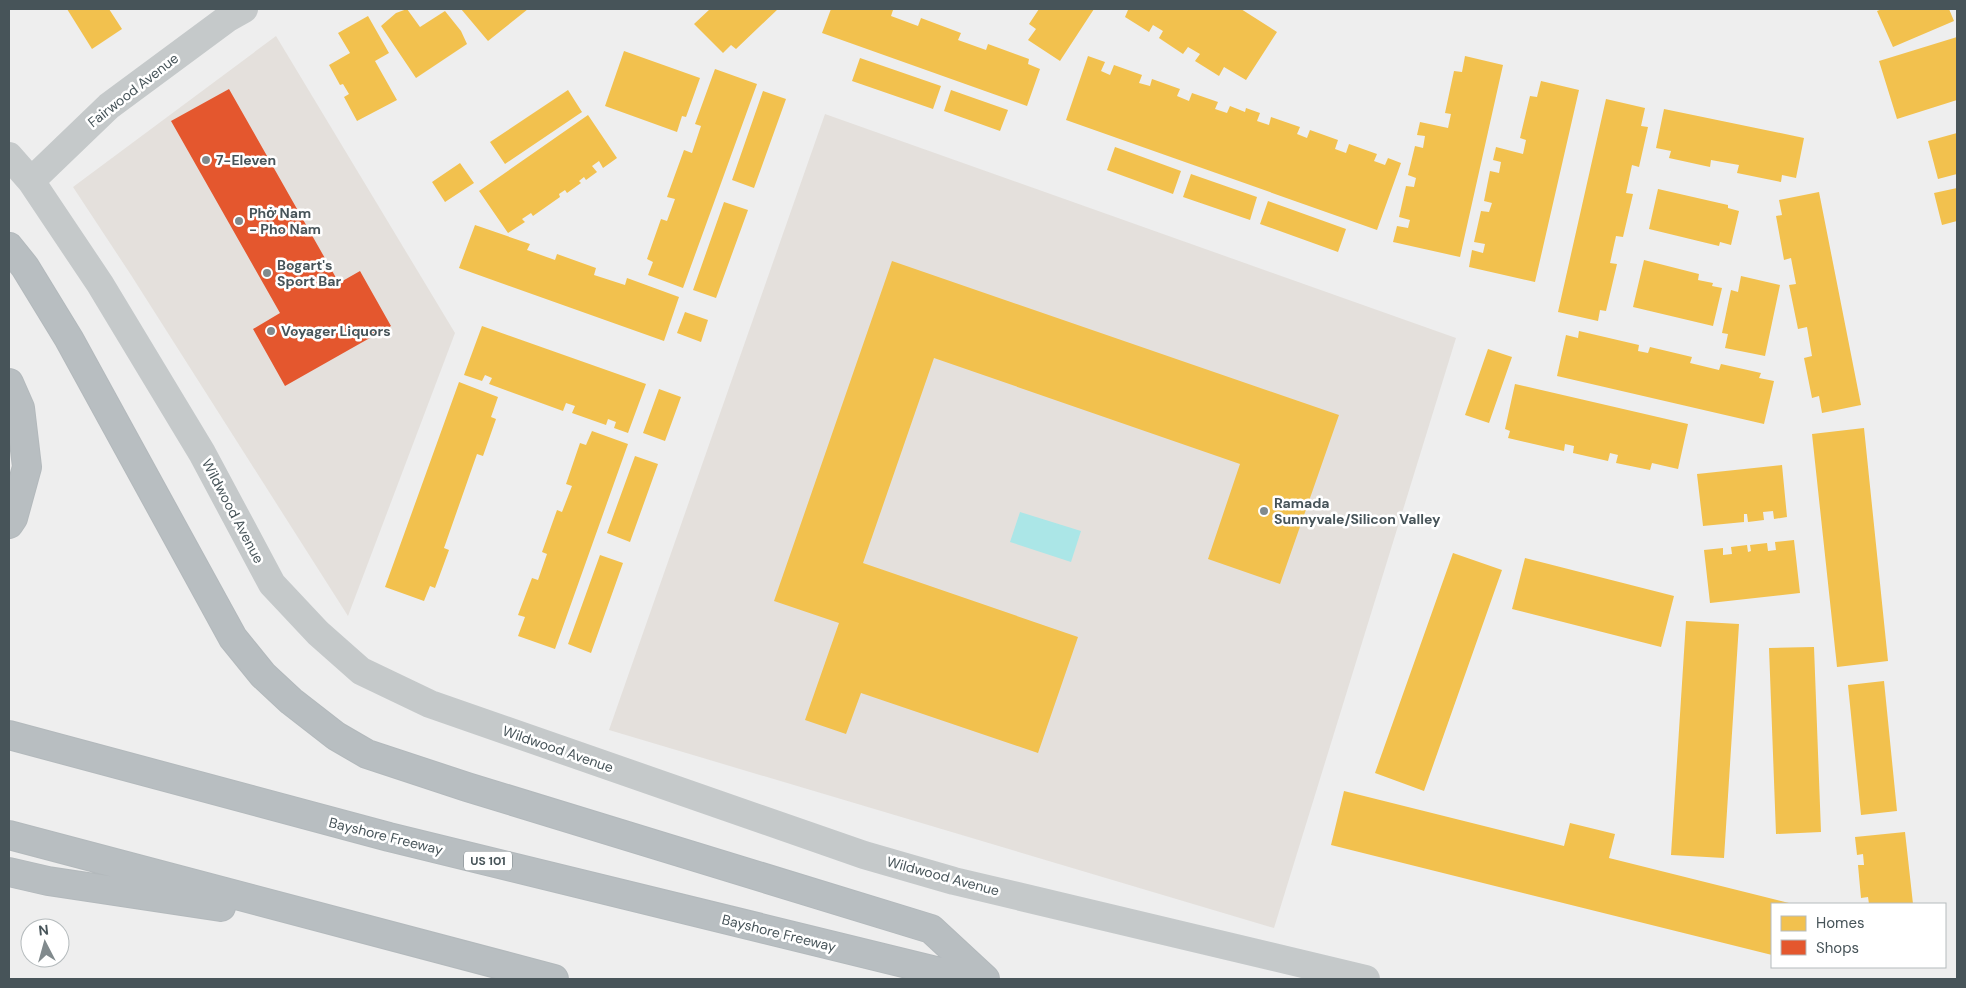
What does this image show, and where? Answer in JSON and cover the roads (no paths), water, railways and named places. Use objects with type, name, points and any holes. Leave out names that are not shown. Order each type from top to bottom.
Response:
[{"type":"highway","points":[[9,247],[25,267],[68,339],[233,638],[263,675],[291,701],[336,736],[367,754],[467,787],[931,929],[986,979]]},
{"type":"highway","points":[[9,383],[20,408],[26,466],[13,518],[9,524]]},
{"type":"highway","name":"Bayshore Freeway","points":[[9,735],[389,837],[969,979]]},
{"type":"highway","points":[[9,835],[554,979]]},
{"type":"highway","points":[[9,872],[48,881],[354,926]]},
{"type":"street","name":"Fairwood Avenue","points":[[31,181],[61,150],[109,106],[232,12]]},
{"type":"street","name":"Wildwood Avenue","points":[[9,156],[31,181],[100,284],[202,453],[272,584],[318,633],[361,671],[430,704],[864,855],[954,880],[1366,979]]},
{"type":"water","points":[[1020,512],[1081,531],[1071,562],[1010,542]]},
{"type":"place","name":"7-Eleven","points":[[206,160]]},
{"type":"place","name":"Phở Nam - Pho Nam","points":[[239,221]]},
{"type":"place","name":"Bogart's Sport Bar","points":[[267,273]]},
{"type":"place","name":"Voyager Liquors","points":[[271,331]]},
{"type":"place","name":"Ramada Sunnyvale/Silicon Valley","points":[[1264,511]]}]
